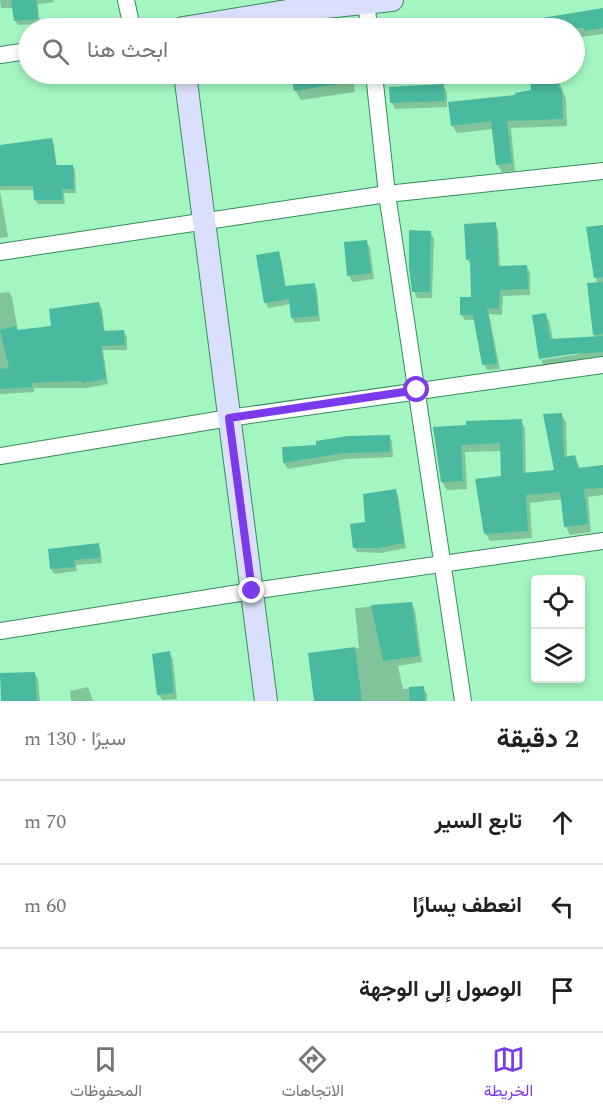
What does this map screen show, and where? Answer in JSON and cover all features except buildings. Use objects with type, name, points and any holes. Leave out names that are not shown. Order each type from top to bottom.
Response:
[{"type":"street","points":[[126,0],[130,18]]},
{"type":"street","points":[[244,18],[392,0]]},
{"type":"street","points":[[366,2],[368,18]]},
{"type":"street","points":[[0,55],[18,52]]},
{"type":"street","points":[[186,84],[266,701]]},
{"type":"street","points":[[375,84],[387,194],[463,701]]},
{"type":"street","points":[[0,252],[387,194],[603,171]]},
{"type":"street","points":[[0,456],[229,418],[603,365]]},
{"type":"street","points":[[0,631],[252,591],[603,541]]},
{"type":"route","points":[[252,591],[229,418],[417,390]]}]
